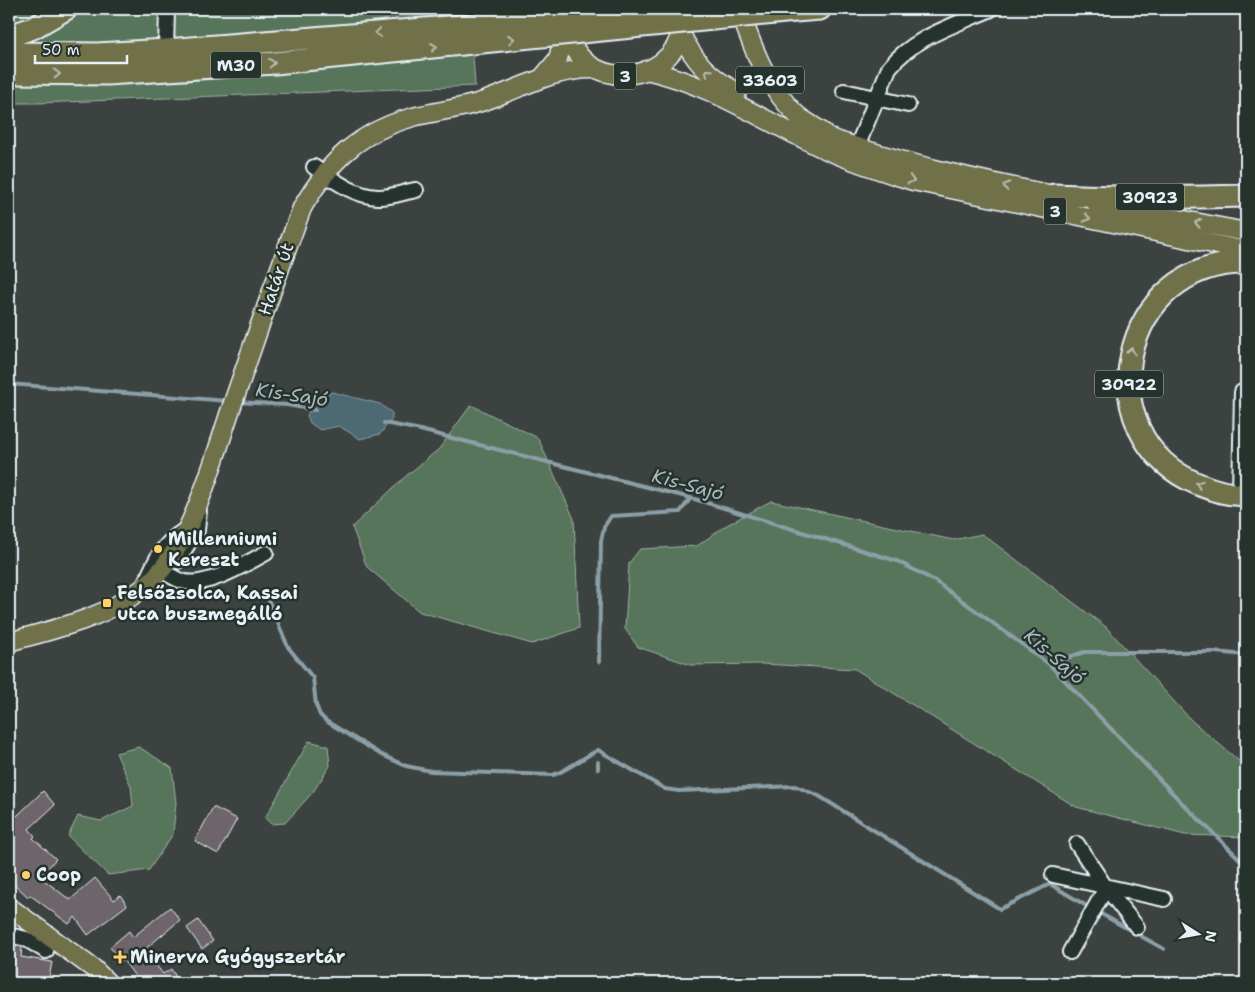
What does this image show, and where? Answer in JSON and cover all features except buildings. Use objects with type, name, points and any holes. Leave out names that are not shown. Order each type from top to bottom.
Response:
[{"type":"highway","points":[[9,36],[33,28],[66,9]]},
{"type":"highway","name":"M30","points":[[9,73],[107,74],[146,72],[357,55],[462,35],[636,9]]},
{"type":"highway","name":"M30","points":[[9,53],[97,54],[462,35],[820,9]]},
{"type":"highway","name":"30923","points":[[1054,195],[1131,198],[1246,196]]},
{"type":"highway","name":"30922","points":[[1243,495],[1218,492],[1191,481],[1168,466],[1153,450],[1145,439],[1136,419],[1129,389],[1128,370],[1133,342],[1147,313],[1175,284],[1188,275],[1220,265],[1246,263]]},
{"type":"main road","name":"3","points":[[567,14],[574,46],[584,59],[596,69],[623,76],[640,74],[656,66],[669,55],[680,32],[682,9]]},
{"type":"main road","name":"33603","points":[[738,9],[773,87],[798,116],[824,133]]},
{"type":"main road","points":[[543,77],[558,59],[567,14]]},
{"type":"main road","name":"3","points":[[680,32],[690,53],[708,73],[730,88],[811,132],[856,147],[1011,187],[1246,232]]},
{"type":"main road","name":"Határ út","points":[[9,642],[83,620],[126,600],[165,572],[201,493],[302,208],[319,170],[375,131],[413,118],[483,102],[543,77],[570,70],[596,69]]},
{"type":"main road","name":"3","points":[[646,70],[672,76],[713,91],[820,147],[864,166],[914,181],[1246,250]]},
{"type":"main road","name":"3","points":[[824,133],[856,147]]},
{"type":"main road","points":[[9,907],[94,969],[108,983]]},
{"type":"lane","points":[[166,50],[167,9]]},
{"type":"lane","points":[[856,147],[889,68],[902,53],[926,39],[990,9]]},
{"type":"lane","points":[[844,90],[908,106]]},
{"type":"lane","points":[[319,170],[342,187],[379,197],[416,190]]},
{"type":"lane","points":[[1242,392],[1243,495]]},
{"type":"lane","points":[[201,493],[200,518],[197,530],[165,572],[182,582],[203,582],[266,553]]},
{"type":"lane","points":[[142,588],[150,569],[169,541],[185,530]]},
{"type":"lane","points":[[1077,844],[1106,888],[1137,927]]},
{"type":"lane","points":[[1053,875],[1106,888],[1164,899]]},
{"type":"lane","points":[[1070,952],[1106,888]]},
{"type":"lane","points":[[9,935],[26,940],[46,951]]},
{"type":"green space","points":[[9,9],[470,9],[475,86],[9,103]]},
{"type":"green space","points":[[471,405],[538,438],[574,519],[579,628],[532,644],[420,612],[367,567],[352,527],[406,476],[439,449]]},
{"type":"green space","points":[[771,501],[953,540],[982,534],[1106,627],[1191,720],[1246,767],[1246,837],[1185,835],[1076,807],[855,669],[762,664],[691,665],[638,647],[625,629],[629,563],[640,549],[697,546],[725,526]]},
{"type":"green space","points":[[309,741],[328,746],[330,766],[313,792],[285,823],[271,824],[265,818]]},
{"type":"green space","points":[[139,747],[172,768],[176,803],[173,834],[149,870],[108,875],[68,836],[78,816],[101,821],[133,806],[131,786],[116,753]]},
{"type":"water","points":[[332,392],[380,404],[392,413],[392,419],[380,434],[360,439],[339,426],[320,430],[310,423],[307,415],[318,398]]},
{"type":"waterway","name":"Kis-Sajó","points":[[9,384],[228,401]]},
{"type":"waterway","name":"Kis-Sajó","points":[[238,402],[287,405],[315,410]]},
{"type":"waterway","name":"Kis-Sajó","points":[[384,423],[416,429],[691,498],[897,561],[935,581],[1049,664],[1183,804],[1246,865]]},
{"type":"waterway","points":[[599,662],[601,541],[604,527],[611,516],[680,512],[691,498]]},
{"type":"waterway","points":[[265,592],[288,647],[313,678],[316,705],[320,715],[326,721],[380,754],[406,766],[431,771],[553,775],[598,750]]},
{"type":"waterway","points":[[1049,664],[1084,652],[1215,652],[1246,655]]},
{"type":"waterway","points":[[598,750],[665,789],[679,791],[795,786],[819,796],[1000,909],[1050,884],[1085,905]]},
{"type":"waterway","points":[[598,762],[598,769]]},
{"type":"waterway","points":[[1103,915],[1164,949]]},
{"type":"place","name":"Millenniumi Kereszt","points":[[158,549]]},
{"type":"place","name":"Felsőzsolca, Kassai utca buszmegálló","points":[[107,603]]},
{"type":"place","name":"Coop","points":[[26,875]]},
{"type":"place","name":"Minerva Gyógyszertár","points":[[120,957]]}]
